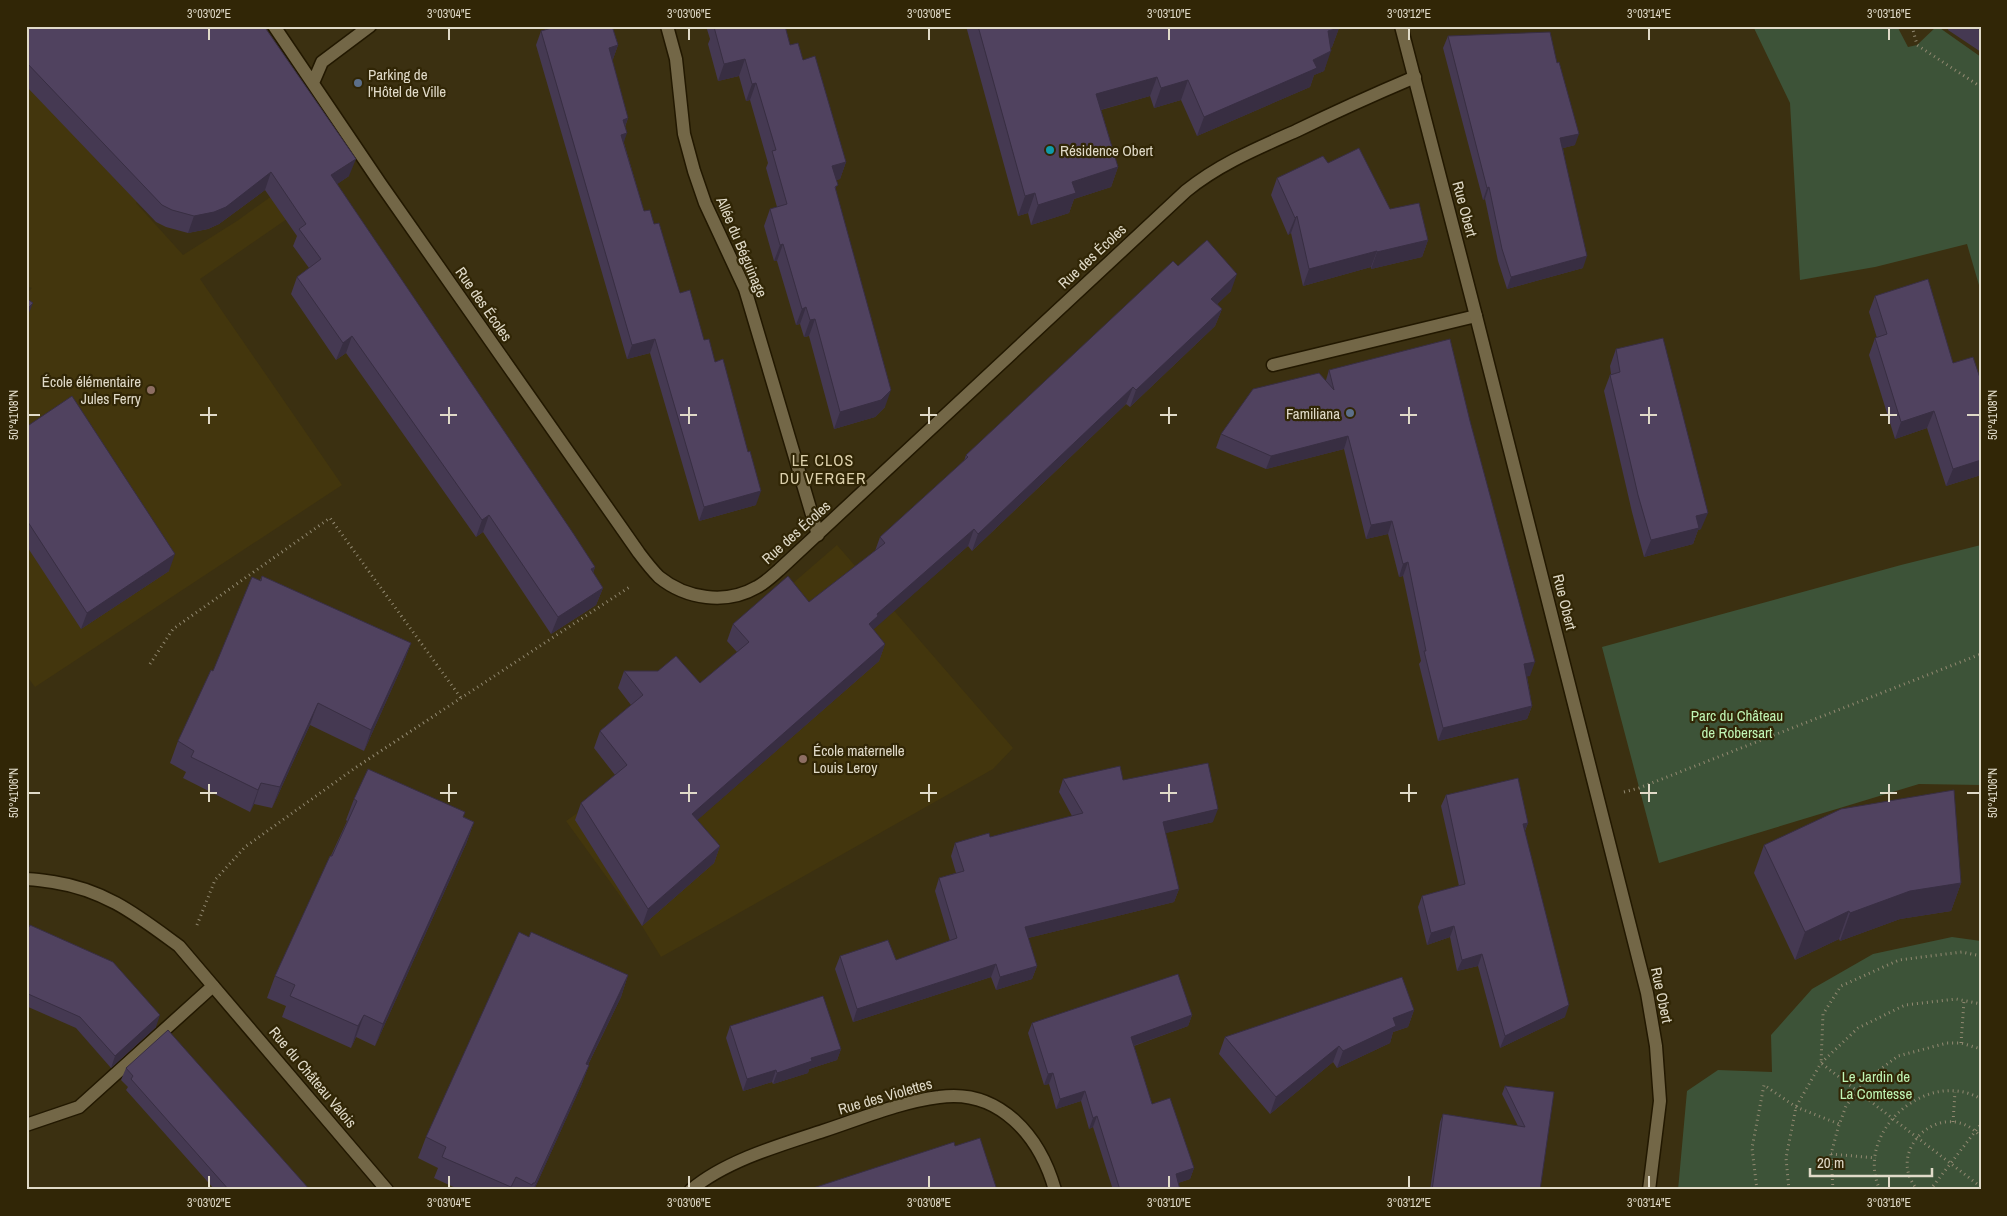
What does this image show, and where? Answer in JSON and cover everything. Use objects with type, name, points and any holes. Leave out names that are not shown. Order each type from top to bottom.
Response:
[{"type":"street","name":"Rue des Écoles","points":[[274,26],[614,520],[659,576],[687,594],[711,598],[734,596],[758,587],[818,535],[1200,180],[1216,169],[1255,150],[1415,77]]},
{"type":"street","points":[[313,83],[322,62],[370,26]]},
{"type":"street","name":"Allée du Béguinage","points":[[667,26],[676,59],[684,134],[694,171],[705,203],[745,289],[818,535]]},
{"type":"street","name":"Rue Obert","points":[[1401,26],[1647,993],[1656,1046],[1660,1101],[1649,1190]]},
{"type":"street","points":[[1273,365],[1476,316]]},
{"type":"street","name":"Rue du Château Valois","points":[[26,879],[66,884],[106,897],[138,915],[180,946],[388,1190]]},
{"type":"street","points":[[26,1125],[79,1107],[213,986]]},
{"type":"street","name":"Rue des Violettes","points":[[691,1190],[732,1164],[794,1141],[911,1103],[941,1096],[970,1098],[993,1105],[1014,1120],[1032,1139],[1049,1169],[1055,1190]]},
{"type":"path","points":[[1912,26],[1918,44],[1981,87]]},
{"type":"path","points":[[150,664],[173,629],[330,518],[461,698]]},
{"type":"path","points":[[180,946],[200,922],[215,880],[245,847],[355,768],[654,571]]},
{"type":"path","points":[[1597,800],[1639,788],[1981,654]]},
{"type":"path","points":[[1821,1062],[1823,1014],[1841,986],[1899,960],[1962,952],[1981,956]]},
{"type":"path","points":[[1790,1190],[1786,1158],[1796,1107],[1821,1062],[1858,1028],[1905,1005],[1956,999],[1981,1004]]},
{"type":"path","points":[[1961,1044],[1964,1001]]},
{"type":"path","points":[[1833,1190],[1831,1154],[1839,1124],[1846,1106],[1866,1080],[1898,1056],[1947,1044],[1961,1044],[1981,1049]]},
{"type":"path","points":[[1821,1062],[1981,1189]]},
{"type":"path","points":[[1757,1190],[1752,1148],[1764,1085],[1796,1107],[1839,1124]]},
{"type":"path","points":[[1953,1122],[1956,1092]]},
{"type":"path","points":[[1880,1190],[1876,1158],[1880,1138],[1892,1118],[1909,1103],[1930,1094],[1956,1092],[1974,1095],[1981,1099]]},
{"type":"path","points":[[1918,1190],[1909,1175],[1908,1162],[1910,1149],[1917,1137],[1926,1128],[1938,1123],[1953,1122],[1964,1124],[1975,1131],[1981,1138]]},
{"type":"path","points":[[1930,1190],[1981,1124]]},
{"type":"path","points":[[1831,1154],[1876,1158]]},
{"type":"shaded area","name":"École élémentaire Jules Ferry","points":[[26,26],[164,177],[136,203],[183,255],[237,221],[287,185],[307,205],[200,279],[342,485],[35,687],[26,675],[26,294],[32,288],[26,286]]},
{"type":"shaded area","name":"École maternelle Louis Leroy","points":[[837,545],[1013,748],[993,769],[661,957],[642,926],[566,821],[621,782],[594,748],[636,712],[628,701],[643,689],[689,694],[737,653],[732,636]]},
{"type":"green space","points":[[1753,26],[1897,26],[1908,47],[1917,45],[1937,26],[1981,57],[1981,292],[1967,244],[1875,267],[1800,280],[1790,103]]},
{"type":"green space","name":"Parc du Château de Robersart","points":[[1981,545],[1981,785],[1919,784],[1659,863],[1602,647]]},
{"type":"green space","name":"Le Jardin de La Comtesse","points":[[1952,937],[1981,941],[1981,1190],[1678,1190],[1687,1091],[1718,1070],[1772,1072],[1771,1035],[1812,989],[1873,954]]},
{"type":"building","points":[[26,26],[264,26],[356,159],[331,175],[573,533],[595,567],[591,569],[603,588],[558,617],[489,515],[482,520],[352,336],[343,343],[297,277],[321,259],[299,229],[306,224],[271,172],[226,207],[214,212],[194,216],[162,205],[26,62]]},
{"type":"building","points":[[559,26],[612,26],[618,45],[609,48],[628,118],[623,120],[627,133],[621,135],[644,211],[650,210],[654,224],[659,223],[680,293],[690,290],[704,340],[709,339],[715,362],[723,359],[748,452],[750,451],[761,491],[704,507],[655,339],[632,345],[541,31]]},
{"type":"building","points":[[785,26],[790,45],[798,43],[803,60],[815,56],[846,162],[832,166],[838,185],[835,187],[891,390],[881,400],[840,412],[815,319],[810,320],[806,307],[802,309],[783,244],[780,245],[770,209],[787,204],[772,151],[776,150],[756,83],[752,84],[745,59],[724,64],[714,27]]},
{"type":"building","name":"Résidence Obert","points":[[978,26],[1339,26],[1339,28],[1328,31],[1331,51],[1313,60],[1317,68],[1204,117],[1188,80],[1161,88],[1157,77],[1096,94],[1118,167],[1072,182],[1076,193],[1038,205],[1035,193],[1025,196]]},
{"type":"building","points":[[1973,26],[1981,26],[1981,31]]},
{"type":"building","points":[[1550,32],[1557,63],[1559,62],[1579,134],[1560,138],[1587,256],[1511,277],[1502,249],[1489,187],[1487,188],[1448,36]]},
{"type":"building","points":[[1359,148],[1390,209],[1419,203],[1428,240],[1309,269],[1297,216],[1295,218],[1277,178],[1323,156],[1328,163]]},
{"type":"building","points":[[1207,240],[1237,274],[1211,299],[1222,309],[1136,390],[1133,387],[978,534],[974,529],[877,614],[878,616],[869,624],[885,644],[692,814],[720,846],[648,909],[581,803],[627,765],[600,731],[643,695],[624,671],[658,671],[676,656],[700,683],[749,642],[733,624],[788,576],[809,602],[885,543],[880,537],[968,457],[966,455],[1173,261],[1178,266]]},
{"type":"building","points":[[1928,279],[1953,363],[1973,357],[1981,381],[1981,460],[1953,469],[1934,411],[1901,422],[1875,338],[1887,334],[1875,296]]},
{"type":"building","points":[[26,298],[33,303],[26,310]]},
{"type":"building","points":[[1663,338],[1708,513],[1696,516],[1699,528],[1651,540],[1638,495],[1610,375],[1620,372],[1616,349]]},
{"type":"building","points":[[1450,339],[1470,421],[1535,662],[1524,664],[1532,706],[1443,728],[1424,651],[1426,651],[1408,562],[1403,564],[1392,521],[1371,525],[1348,436],[1271,456],[1221,434],[1253,389],[1319,373],[1334,390],[1329,370]]},
{"type":"building","points":[[72,396],[175,554],[87,613],[26,519],[26,427]]},
{"type":"building","points":[[262,576],[411,643],[371,730],[318,703],[280,787],[261,783],[258,790],[191,757],[194,751],[178,741],[211,670],[213,671],[252,577],[261,581]]},
{"type":"building","points":[[1208,763],[1218,809],[1163,822],[1179,889],[1025,927],[1037,966],[1000,977],[996,964],[857,1009],[840,956],[888,940],[896,960],[957,938],[939,878],[964,871],[955,843],[989,833],[990,837],[1083,813],[1063,779],[1120,766],[1123,780]]},
{"type":"building","points":[[368,769],[465,812],[463,817],[474,822],[383,1024],[364,1015],[358,1026],[290,996],[295,985],[275,976],[357,801],[354,799]]},
{"type":"building","points":[[1518,778],[1528,823],[1523,824],[1569,1005],[1505,1036],[1482,954],[1462,960],[1454,926],[1431,933],[1422,896],[1465,884],[1446,795]]},
{"type":"building","points":[[1954,790],[1961,883],[1910,891],[1850,913],[1849,911],[1805,932],[1764,845],[1841,809]]},
{"type":"building","points":[[30,925],[113,962],[160,1015],[115,1056],[80,1017],[26,993],[26,932]]},
{"type":"building","points":[[519,932],[529,937],[531,932],[628,975],[586,1064],[589,1065],[535,1183],[532,1185],[516,1177],[511,1187],[442,1157],[446,1147],[426,1137]]},
{"type":"building","points":[[1178,974],[1192,1015],[1131,1037],[1152,1104],[1170,1098],[1194,1168],[1176,1174],[1180,1190],[1120,1190],[1097,1116],[1093,1118],[1085,1091],[1060,1099],[1053,1073],[1048,1074],[1032,1023]]},
{"type":"building","points":[[1402,977],[1414,1010],[1393,1018],[1396,1026],[1343,1051],[1339,1046],[1276,1097],[1225,1037]]},
{"type":"building","points":[[823,996],[841,1049],[811,1058],[812,1061],[777,1073],[776,1070],[747,1079],[730,1026]]},
{"type":"building","points":[[168,1030],[310,1190],[229,1190],[131,1079],[133,1076],[126,1068]]},
{"type":"building","points":[[1505,1086],[1554,1092],[1540,1190],[1432,1190],[1443,1114],[1525,1127]]},
{"type":"building","points":[[980,1138],[997,1190],[807,1190],[954,1142],[955,1146]]},
{"type":"place","name":"Parking de l'Hôtel de Ville","points":[[358,83]]},
{"type":"place","name":"Résidence Obert","points":[[1050,150]]},
{"type":"place","name":"École élémentaire Jules Ferry","points":[[151,390]]},
{"type":"place","name":"Familiana","points":[[1350,413]]},
{"type":"place","name":"École maternelle Louis Leroy","points":[[803,759]]},
{"type":"district","name":"LE CLOS DU VERGER","points":[[823,469]]}]
